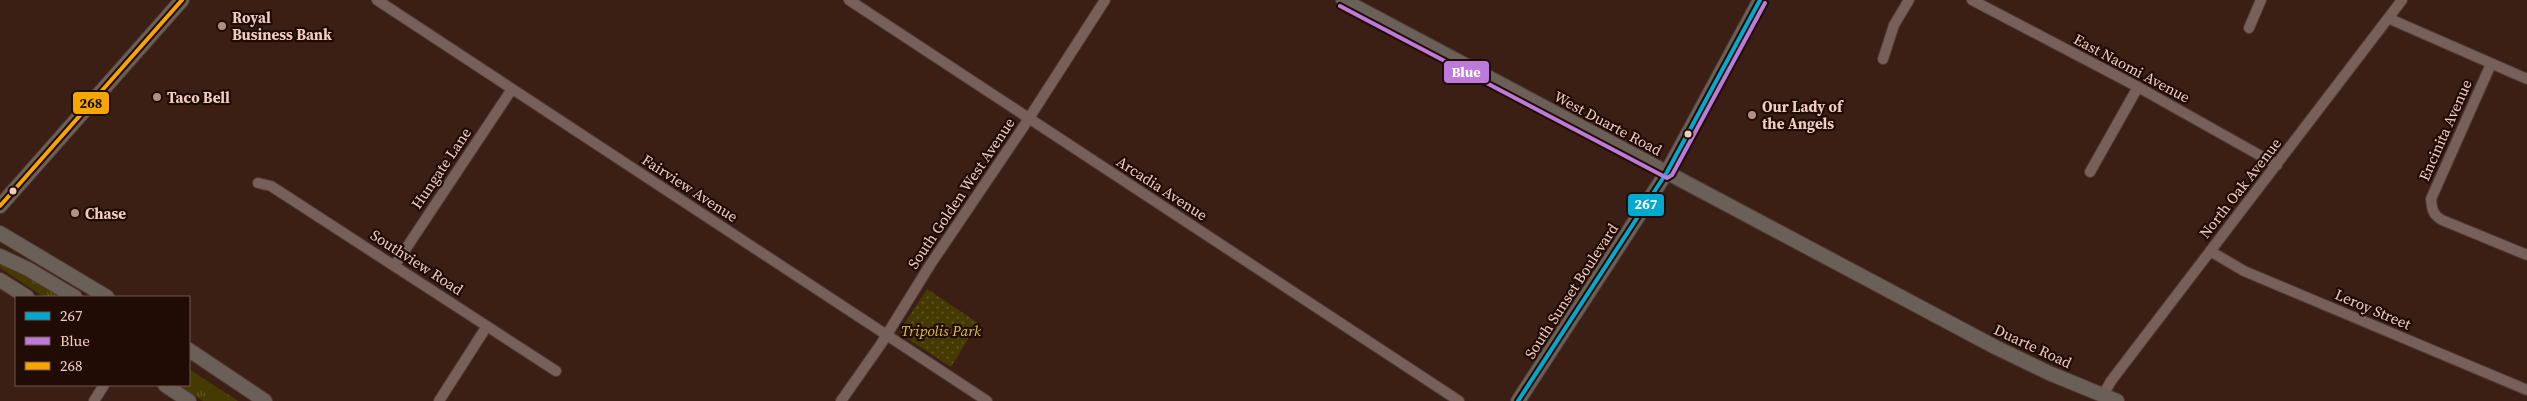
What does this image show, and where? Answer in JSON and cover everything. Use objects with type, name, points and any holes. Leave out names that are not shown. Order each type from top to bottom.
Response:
[{"type":"main road","points":[[0,206],[182,0]]},
{"type":"main road","name":"West Duarte Road","points":[[1343,0],[1937,316]]},
{"type":"main road","name":"South Sunset Boulevard","points":[[1518,401],[1667,172],[1759,1]]},
{"type":"main road","points":[[0,233],[105,296]]},
{"type":"main road","points":[[0,256],[49,281],[73,296]]},
{"type":"main road","points":[[0,280],[25,296]]},
{"type":"main road","name":"Duarte Road","points":[[1937,316],[2049,373],[2117,401]]},
{"type":"main road","points":[[190,351],[266,401]]},
{"type":"main road","points":[[166,386],[189,401]]},
{"type":"street","name":"Fairview Avenue","points":[[377,0],[987,401]]},
{"type":"street","name":"Arcadia Avenue","points":[[849,0],[1459,401]]},
{"type":"street","name":"South Golden West Avenue","points":[[841,401],[887,334],[950,234],[1028,119],[1105,0]]},
{"type":"street","points":[[1883,59],[1894,25],[1909,0]]},
{"type":"street","name":"East Naomi Avenue","points":[[1972,0],[2138,87],[2277,165]]},
{"type":"street","points":[[2249,28],[2261,0]]},
{"type":"street","name":"North Oak Avenue","points":[[2103,395],[2111,381],[2390,19],[2402,0]]},
{"type":"street","points":[[2390,19],[2527,80]]},
{"type":"street","name":"Encinita Avenue","points":[[2491,64],[2430,199],[2435,216],[2442,220],[2527,254]]},
{"type":"street","points":[[2090,172],[2138,87]]},
{"type":"street","name":"Hungate Lane","points":[[395,264],[512,89]]},
{"type":"street","name":"Southview Road","points":[[258,183],[271,186],[395,264],[556,371]]},
{"type":"street","name":"Leroy Street","points":[[2210,251],[2244,271],[2527,390]]},
{"type":"street","points":[[439,401],[487,326]]},
{"type":"street","points":[[94,401],[103,386]]},
{"type":"green space","points":[[0,262],[15,268],[58,296],[42,296],[0,268]]},
{"type":"green space","name":"Tripolis Park","points":[[927,289],[978,323],[951,367],[902,335],[901,329]]},
{"type":"green space","points":[[190,370],[238,401],[203,401],[180,386],[190,386]]},
{"type":"transit line","name":"268","points":[[0,206],[182,0]]},
{"type":"transit line","name":"267","points":[[1518,401],[1667,172],[1760,0]]},
{"type":"transit line","name":"Blue","points":[[1340,6],[1667,178],[1672,175],[1765,3]]},
{"type":"place","name":"Royal Business Bank","points":[[222,26]]},
{"type":"place","name":"Taco Bell","points":[[157,97]]},
{"type":"place","name":"Our Lady of the Angels","points":[[1752,115]]},
{"type":"place","name":"Chase","points":[[75,213]]}]
